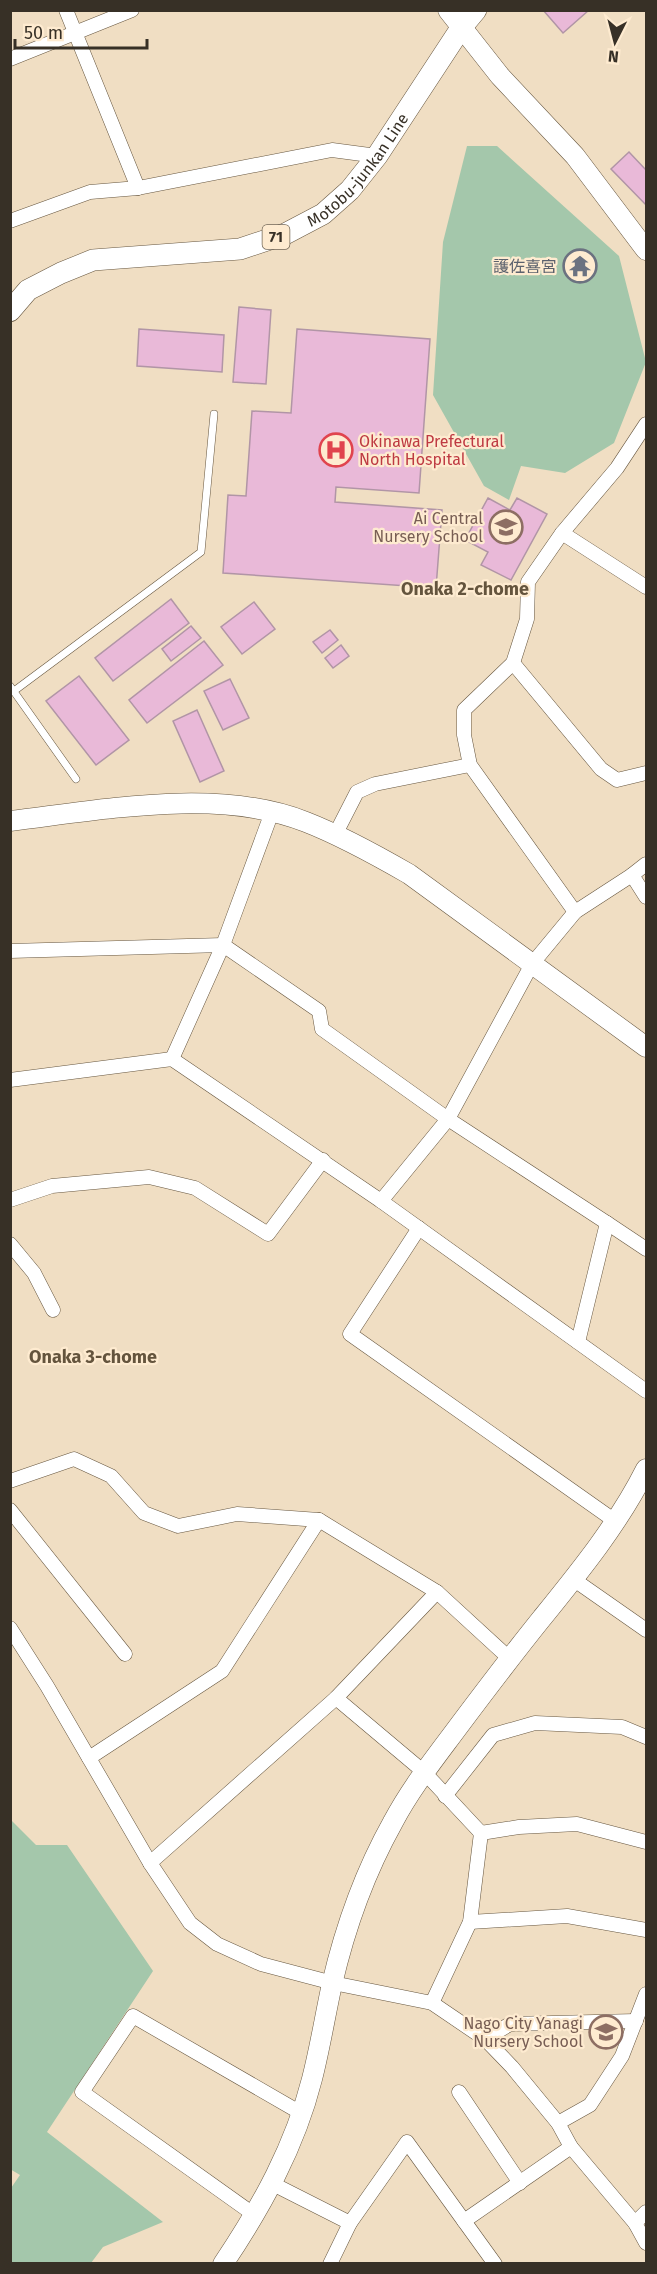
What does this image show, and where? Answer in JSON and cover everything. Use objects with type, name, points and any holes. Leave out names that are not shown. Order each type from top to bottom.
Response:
[{"type":"main road","name":"71","points":[[461,28],[476,10]]},
{"type":"main road","name":"Motobu-junkan Line","points":[[10,311],[28,290],[93,260],[240,249],[285,234],[323,214],[350,190],[377,156],[461,28]]},
{"type":"street","points":[[66,10],[138,188]]},
{"type":"street","points":[[10,59],[132,10]]},
{"type":"street","points":[[448,10],[500,76],[575,156],[646,249]]},
{"type":"street","points":[[10,220],[90,192],[138,188],[332,150],[377,156]]},
{"type":"street","points":[[575,912],[470,765],[464,735],[464,710],[513,663],[527,619],[528,582],[562,533],[617,468],[646,424]]},
{"type":"street","points":[[562,533],[646,587]]},
{"type":"street","points":[[513,663],[600,769],[617,780],[646,773]]},
{"type":"street","points":[[335,835],[357,792],[375,784],[470,765]]},
{"type":"street","points":[[10,821],[135,806],[192,803],[272,812],[305,821],[409,874],[646,1047]]},
{"type":"street","points":[[172,1059],[223,945],[272,812]]},
{"type":"street","points":[[381,1201],[448,1119],[531,964],[575,912],[646,864]]},
{"type":"street","points":[[632,875],[646,897]]},
{"type":"street","points":[[10,951],[223,945],[319,1011],[322,1029],[448,1119],[646,1249]]},
{"type":"street","points":[[10,1080],[172,1059],[323,1160],[646,1391]]},
{"type":"street","points":[[10,1200],[52,1186],[149,1177],[195,1188],[268,1234],[323,1160]]},
{"type":"street","points":[[578,1342],[608,1223]]},
{"type":"street","points":[[419,1228],[350,1334],[615,1521]]},
{"type":"street","points":[[10,1244],[34,1273],[53,1310]]},
{"type":"street","points":[[10,1481],[74,1459],[111,1476],[144,1513],[178,1526],[237,1514],[319,1520],[437,1592],[509,1658]]},
{"type":"street","points":[[224,2264],[273,2184],[302,2113],[348,1927],[377,1854],[394,1820],[424,1772],[615,1521],[632,1497],[646,1468]]},
{"type":"street","points":[[10,1510],[125,1654]]},
{"type":"street","points":[[89,1758],[222,1671],[319,1520]]},
{"type":"street","points":[[573,1579],[646,1630]]},
{"type":"street","points":[[150,1863],[336,1698],[437,1592]]},
{"type":"street","points":[[10,1628],[47,1686],[150,1863],[190,1923],[217,1944],[261,1964],[333,1983],[432,2003],[484,2039],[512,2067],[558,2123],[571,2147],[635,2223],[646,2243]]},
{"type":"street","points":[[336,1698],[424,1772],[481,1833]]},
{"type":"street","points":[[445,1796],[493,1735],[535,1723],[622,1727],[646,1737]]},
{"type":"street","points":[[481,1833],[519,1827],[577,1824],[646,1842]]},
{"type":"street","points":[[432,2003],[470,1922],[481,1833]]},
{"type":"street","points":[[470,1922],[567,1917],[646,1930]]},
{"type":"street","points":[[558,2123],[590,2105],[622,2056],[646,1994]]},
{"type":"street","points":[[255,2216],[82,2092],[133,2016],[302,2113]]},
{"type":"street","points":[[484,2039],[510,2024],[636,2021]]},
{"type":"street","points":[[459,2092],[520,2183]]},
{"type":"street","points":[[330,2264],[350,2223],[407,2142],[495,2264]]},
{"type":"street","points":[[464,2221],[571,2147]]},
{"type":"street","points":[[273,2184],[350,2223]]},
{"type":"street","points":[[635,2223],[646,2212]]},
{"type":"lane","points":[[76,779],[12,689],[201,552],[214,414]]},
{"type":"green space","points":[[467,146],[497,146],[619,256],[646,362],[614,443],[565,473],[521,466],[509,500],[484,486],[433,395],[443,242]]},
{"type":"green space","points":[[10,1819],[36,1845],[67,1845],[153,1971],[47,2132],[163,2222],[103,2247],[91,2263],[11,2263],[11,2188],[20,2175],[10,2169]]},
{"type":"building","points":[[543,10],[589,10],[563,33]]},
{"type":"building","points":[[629,152],[646,170],[646,205],[611,169]]},
{"type":"building","points":[[239,307],[271,310],[266,384],[233,382]]},
{"type":"building","points":[[139,329],[224,335],[222,372],[137,366]]},
{"type":"building","name":"Okinawa Prefectural North Hospital","points":[[297,329],[430,339],[419,493],[336,487],[335,502],[442,510],[436,588],[223,573],[228,495],[246,496],[252,411],[291,413]]},
{"type":"building","name":"Ai Central Nursery School","points":[[488,498],[510,510],[517,498],[547,514],[511,580],[481,565],[488,552],[465,540]]},
{"type":"building","points":[[171,599],[189,623],[113,681],[95,658]]},
{"type":"building","points":[[254,602],[275,629],[242,654],[221,627]]},
{"type":"building","points":[[191,626],[201,638],[171,661],[162,649]]},
{"type":"building","points":[[330,630],[338,640],[322,653],[313,642]]},
{"type":"building","points":[[204,641],[223,665],[147,723],[129,700]]},
{"type":"building","points":[[341,645],[349,656],[333,668],[325,658]]},
{"type":"building","points":[[79,676],[129,740],[96,765],[46,701]]},
{"type":"building","points":[[230,679],[249,718],[223,730],[204,691]]},
{"type":"building","points":[[197,710],[224,771],[200,782],[173,721]]},
{"type":"place","name":"護佐喜宮","points":[[580,266]]},
{"type":"place","name":"Okinawa Prefectural North Hospital","points":[[336,450]]},
{"type":"place","name":"Ai Central Nursery School","points":[[506,527]]},
{"type":"place","name":"Nago City Yanagi Nursery School","points":[[606,2032]]},
{"type":"district","name":"Onaka 2-chome","points":[[465,589]]},
{"type":"district","name":"Onaka 3-chome","points":[[93,1357]]}]
